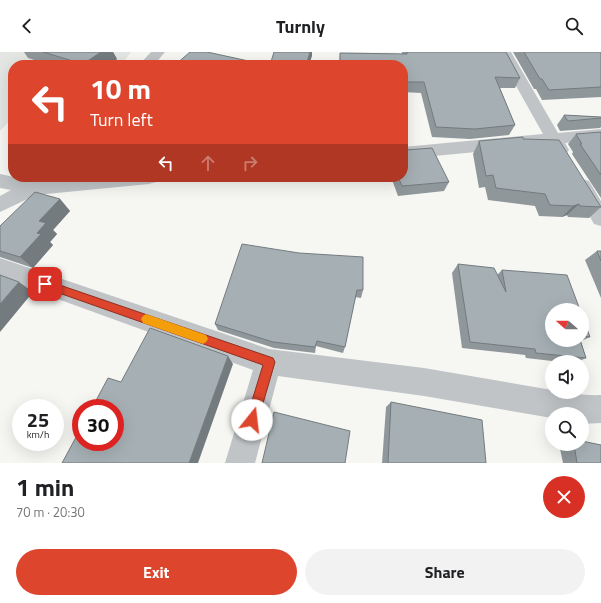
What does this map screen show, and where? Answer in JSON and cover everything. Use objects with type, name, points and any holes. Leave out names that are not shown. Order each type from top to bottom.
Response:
[{"type":"street","points":[[151,60],[158,52]]},
{"type":"street","points":[[504,52],[553,140],[601,218]]},
{"type":"street","points":[[408,154],[601,134]]},
{"type":"street","points":[[0,205],[37,182]]},
{"type":"street","points":[[0,268],[269,362],[424,382],[586,410],[601,409]]},
{"type":"street","points":[[240,463],[269,362]]},
{"type":"shaded area","points":[[0,52],[131,52],[125,60],[8,60],[8,122],[0,131]]},
{"type":"building","points":[[43,52],[101,52],[89,60],[70,60]]},
{"type":"building","points":[[190,52],[207,52],[244,60],[181,60]]},
{"type":"building","points":[[274,52],[310,52],[308,60],[272,60]]},
{"type":"building","points":[[407,52],[506,52],[520,78],[495,77],[515,125],[475,129],[436,127],[424,82],[408,82],[408,60],[340,60],[340,53],[407,54]]},
{"type":"building","points":[[524,52],[601,52],[601,87],[549,90],[542,79],[540,79]]},
{"type":"building","points":[[564,115],[601,117],[601,118],[568,121]]},
{"type":"building","points":[[601,132],[601,175],[580,144],[582,144],[576,134]]},
{"type":"building","points":[[523,137],[523,139],[559,140],[601,207],[580,206],[579,204],[573,206],[550,205],[545,194],[496,188],[493,175],[486,176],[479,141]]},
{"type":"building","points":[[432,148],[449,182],[402,186],[400,182],[408,182],[408,150]]},
{"type":"building","points":[[35,192],[60,199],[39,221],[46,223],[37,233],[41,234],[20,257],[0,251],[0,226]]},
{"type":"building","points":[[242,244],[299,253],[363,257],[363,290],[357,290],[345,347],[317,341],[315,347],[273,342],[215,324]]},
{"type":"building","points":[[597,251],[601,251],[601,261]]},
{"type":"building","points":[[458,264],[494,268],[506,292],[502,270],[567,275],[577,303],[545,303],[545,347],[582,347],[585,355],[536,353],[535,349],[470,342]]},
{"type":"building","points":[[0,275],[19,282],[0,304]]},
{"type":"building","points":[[150,328],[228,356],[189,463],[62,463],[72,445],[72,451],[124,451],[124,399],[97,399],[108,378],[121,382]]},
{"type":"building","points":[[391,402],[482,420],[486,463],[388,463]]},
{"type":"building","points":[[274,412],[350,431],[345,463],[262,463]]},
{"type":"building","points":[[589,442],[601,445],[601,463],[577,463],[575,451],[589,451]]},
{"type":"slow traffic","points":[[146,319],[203,339]]},
{"type":"route","points":[[45,284],[269,362],[252,420]]}]
